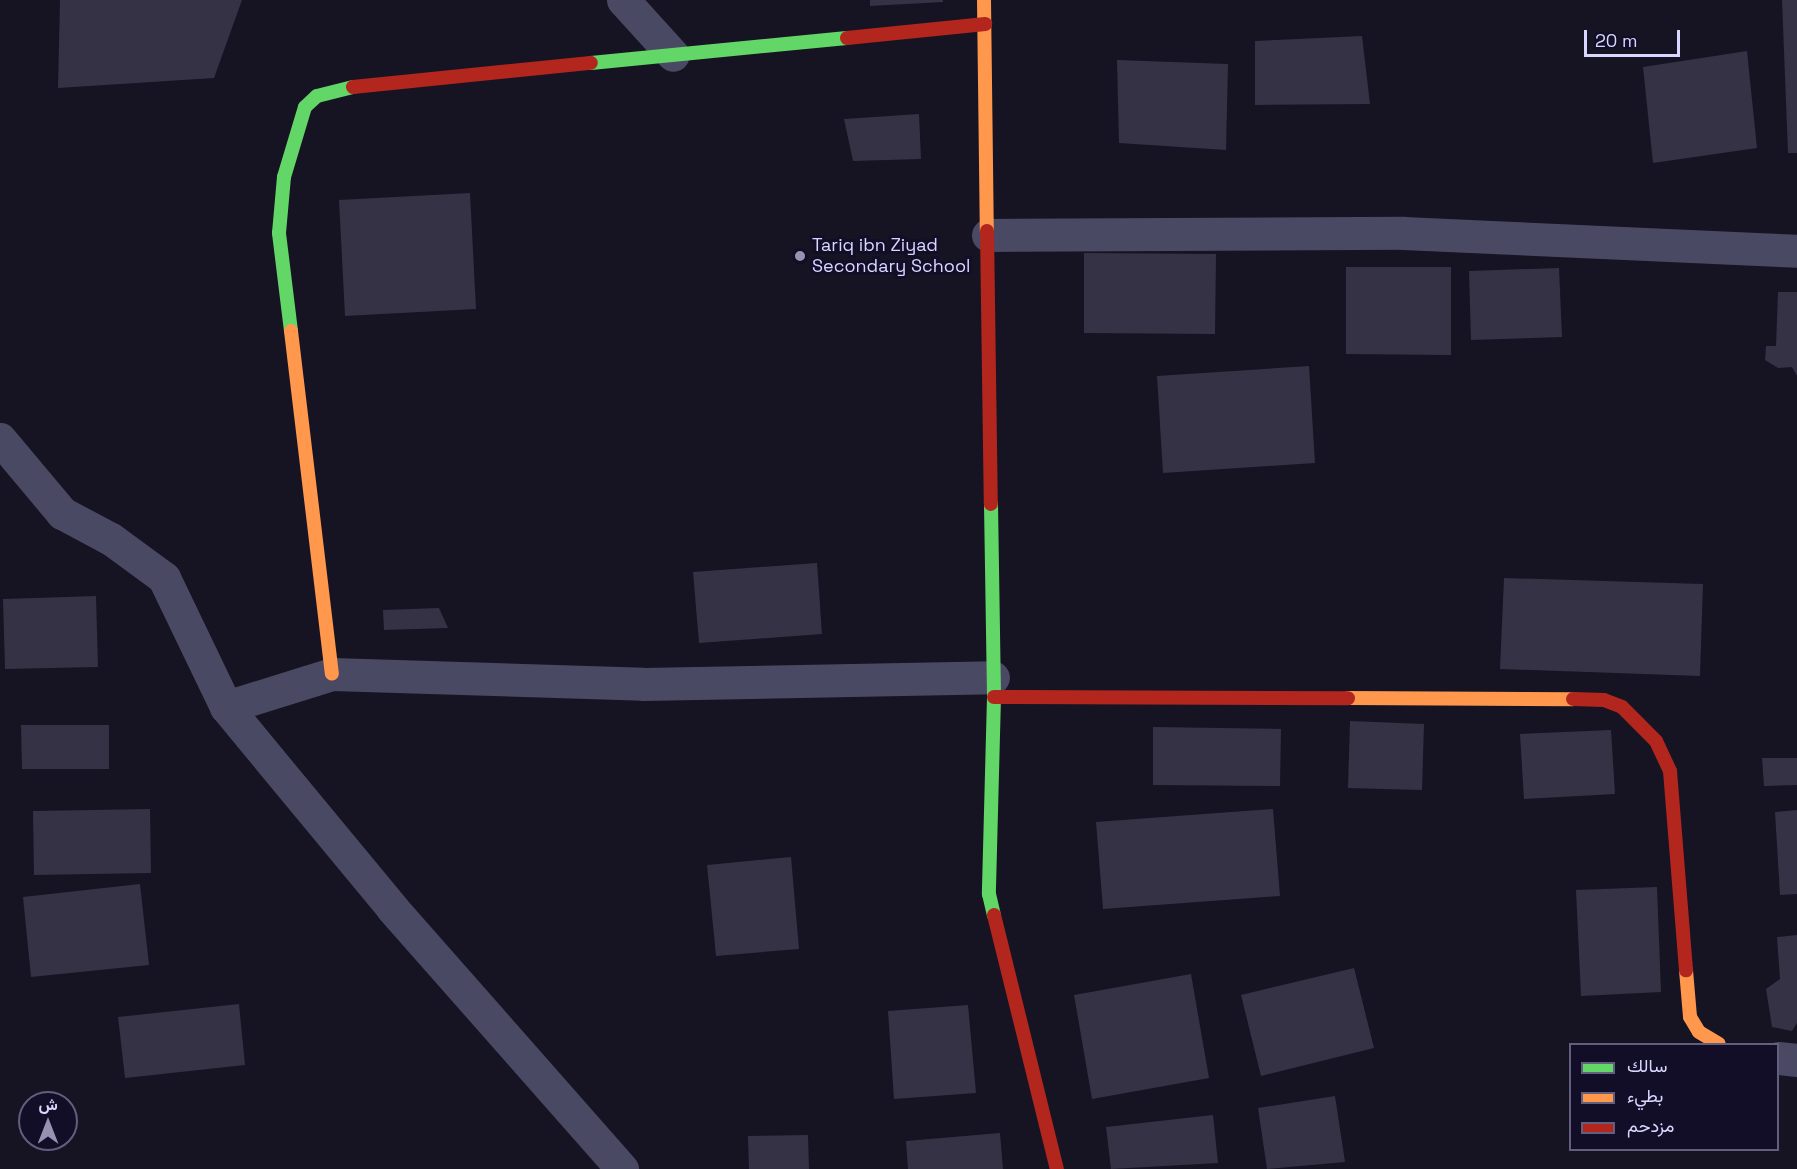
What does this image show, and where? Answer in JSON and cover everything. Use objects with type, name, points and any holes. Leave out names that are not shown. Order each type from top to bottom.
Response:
[{"type":"street","points":[[623,0],[673,55]]},
{"type":"street","points":[[984,0],[993,687],[989,894],[1057,1169]]},
{"type":"street","points":[[332,674],[279,233],[284,177],[305,107],[317,96],[343,88],[986,24]]},
{"type":"street","points":[[988,235],[1402,233],[1797,251]]},
{"type":"street","points":[[0,439],[62,513],[111,539],[164,578],[226,707],[392,908],[622,1169]]},
{"type":"street","points":[[226,707],[332,674],[643,684],[993,687],[1604,699],[1622,707],[1656,741],[1670,771],[1690,1017],[1699,1032],[1717,1043]]},
{"type":"street","points":[[1779,1058],[1797,1060]]},
{"type":"building","points":[[60,0],[242,0],[214,78],[58,88]]},
{"type":"building","points":[[870,0],[943,0],[943,2],[870,6]]},
{"type":"building","points":[[1782,0],[1797,0],[1797,153],[1788,153]]},
{"type":"building","points":[[1362,36],[1370,104],[1255,105],[1255,41]]},
{"type":"building","points":[[1747,51],[1757,148],[1653,163],[1643,67]]},
{"type":"building","points":[[1117,60],[1228,64],[1226,150],[1119,143]]},
{"type":"building","points":[[919,114],[921,159],[853,161],[844,119]]},
{"type":"building","points":[[470,193],[476,309],[345,316],[339,200]]},
{"type":"building","points":[[1084,253],[1216,254],[1215,334],[1084,333]]},
{"type":"building","points":[[1346,267],[1451,267],[1451,355],[1346,354]]},
{"type":"building","points":[[1559,268],[1562,337],[1471,340],[1469,271]]},
{"type":"building","points":[[1778,292],[1797,292],[1797,376],[1792,367],[1778,368],[1765,360],[1766,346],[1776,346]]},
{"type":"building","points":[[1309,366],[1315,463],[1163,473],[1157,376]]},
{"type":"building","points":[[817,563],[822,634],[699,643],[693,572]]},
{"type":"building","points":[[1504,578],[1703,584],[1700,676],[1500,669]]},
{"type":"building","points":[[96,596],[98,667],[5,669],[3,599]]},
{"type":"building","points":[[439,608],[448,628],[384,630],[383,610]]},
{"type":"building","points":[[1350,721],[1424,724],[1422,790],[1348,788]]},
{"type":"building","points":[[21,725],[109,725],[109,769],[22,769]]},
{"type":"building","points":[[1153,727],[1281,729],[1280,786],[1153,785]]},
{"type":"building","points":[[1611,730],[1615,794],[1524,799],[1520,734]]},
{"type":"building","points":[[1762,758],[1797,758],[1797,785],[1764,786]]},
{"type":"building","points":[[150,809],[151,873],[34,875],[33,811]]},
{"type":"building","points":[[1273,809],[1280,896],[1103,909],[1096,822]]},
{"type":"building","points":[[1797,810],[1797,894],[1780,895],[1775,812]]},
{"type":"building","points":[[791,857],[799,949],[716,956],[707,865]]},
{"type":"building","points":[[140,884],[149,965],[31,977],[23,897]]},
{"type":"building","points":[[1657,887],[1661,992],[1581,996],[1576,890]]},
{"type":"building","points":[[1797,935],[1797,1023],[1792,1031],[1772,1027],[1766,989],[1780,979],[1777,937]]},
{"type":"building","points":[[1354,968],[1374,1048],[1261,1076],[1241,995]]},
{"type":"building","points":[[1191,974],[1209,1078],[1092,1099],[1074,995]]},
{"type":"building","points":[[239,1004],[245,1065],[125,1078],[118,1017]]},
{"type":"building","points":[[968,1005],[976,1093],[894,1099],[888,1011]]},
{"type":"building","points":[[1335,1096],[1345,1162],[1267,1169],[1258,1108]]},
{"type":"building","points":[[1213,1115],[1218,1163],[1111,1169],[1106,1127]]},
{"type":"building","points":[[1000,1133],[1003,1169],[908,1169],[906,1141]]},
{"type":"building","points":[[808,1135],[809,1169],[749,1169],[748,1136]]},
{"type":"traffic: fast","points":[[591,63],[847,38]]},
{"type":"traffic: fast","points":[[291,331],[279,233],[284,177],[305,107],[317,96],[353,87]]},
{"type":"traffic: fast","points":[[991,504],[994,697],[989,894],[994,915]]},
{"type":"traffic: slow","points":[[984,0],[987,231]]},
{"type":"traffic: slow","points":[[291,331],[332,674]]},
{"type":"traffic: slow","points":[[1348,698],[1573,699]]},
{"type":"traffic: slow","points":[[1686,970],[1690,1017],[1699,1032],[1717,1043]]},
{"type":"traffic: jam","points":[[847,38],[985,24]]},
{"type":"traffic: jam","points":[[353,87],[591,63]]},
{"type":"traffic: jam","points":[[987,231],[991,504]]},
{"type":"traffic: jam","points":[[994,697],[1348,698]]},
{"type":"traffic: jam","points":[[1573,699],[1604,700],[1622,707],[1656,741],[1670,771],[1686,970]]},
{"type":"traffic: jam","points":[[994,915],[1057,1169]]},
{"type":"place","name":"Tariq ibn Ziyad Secondary School","points":[[800,256]]}]
